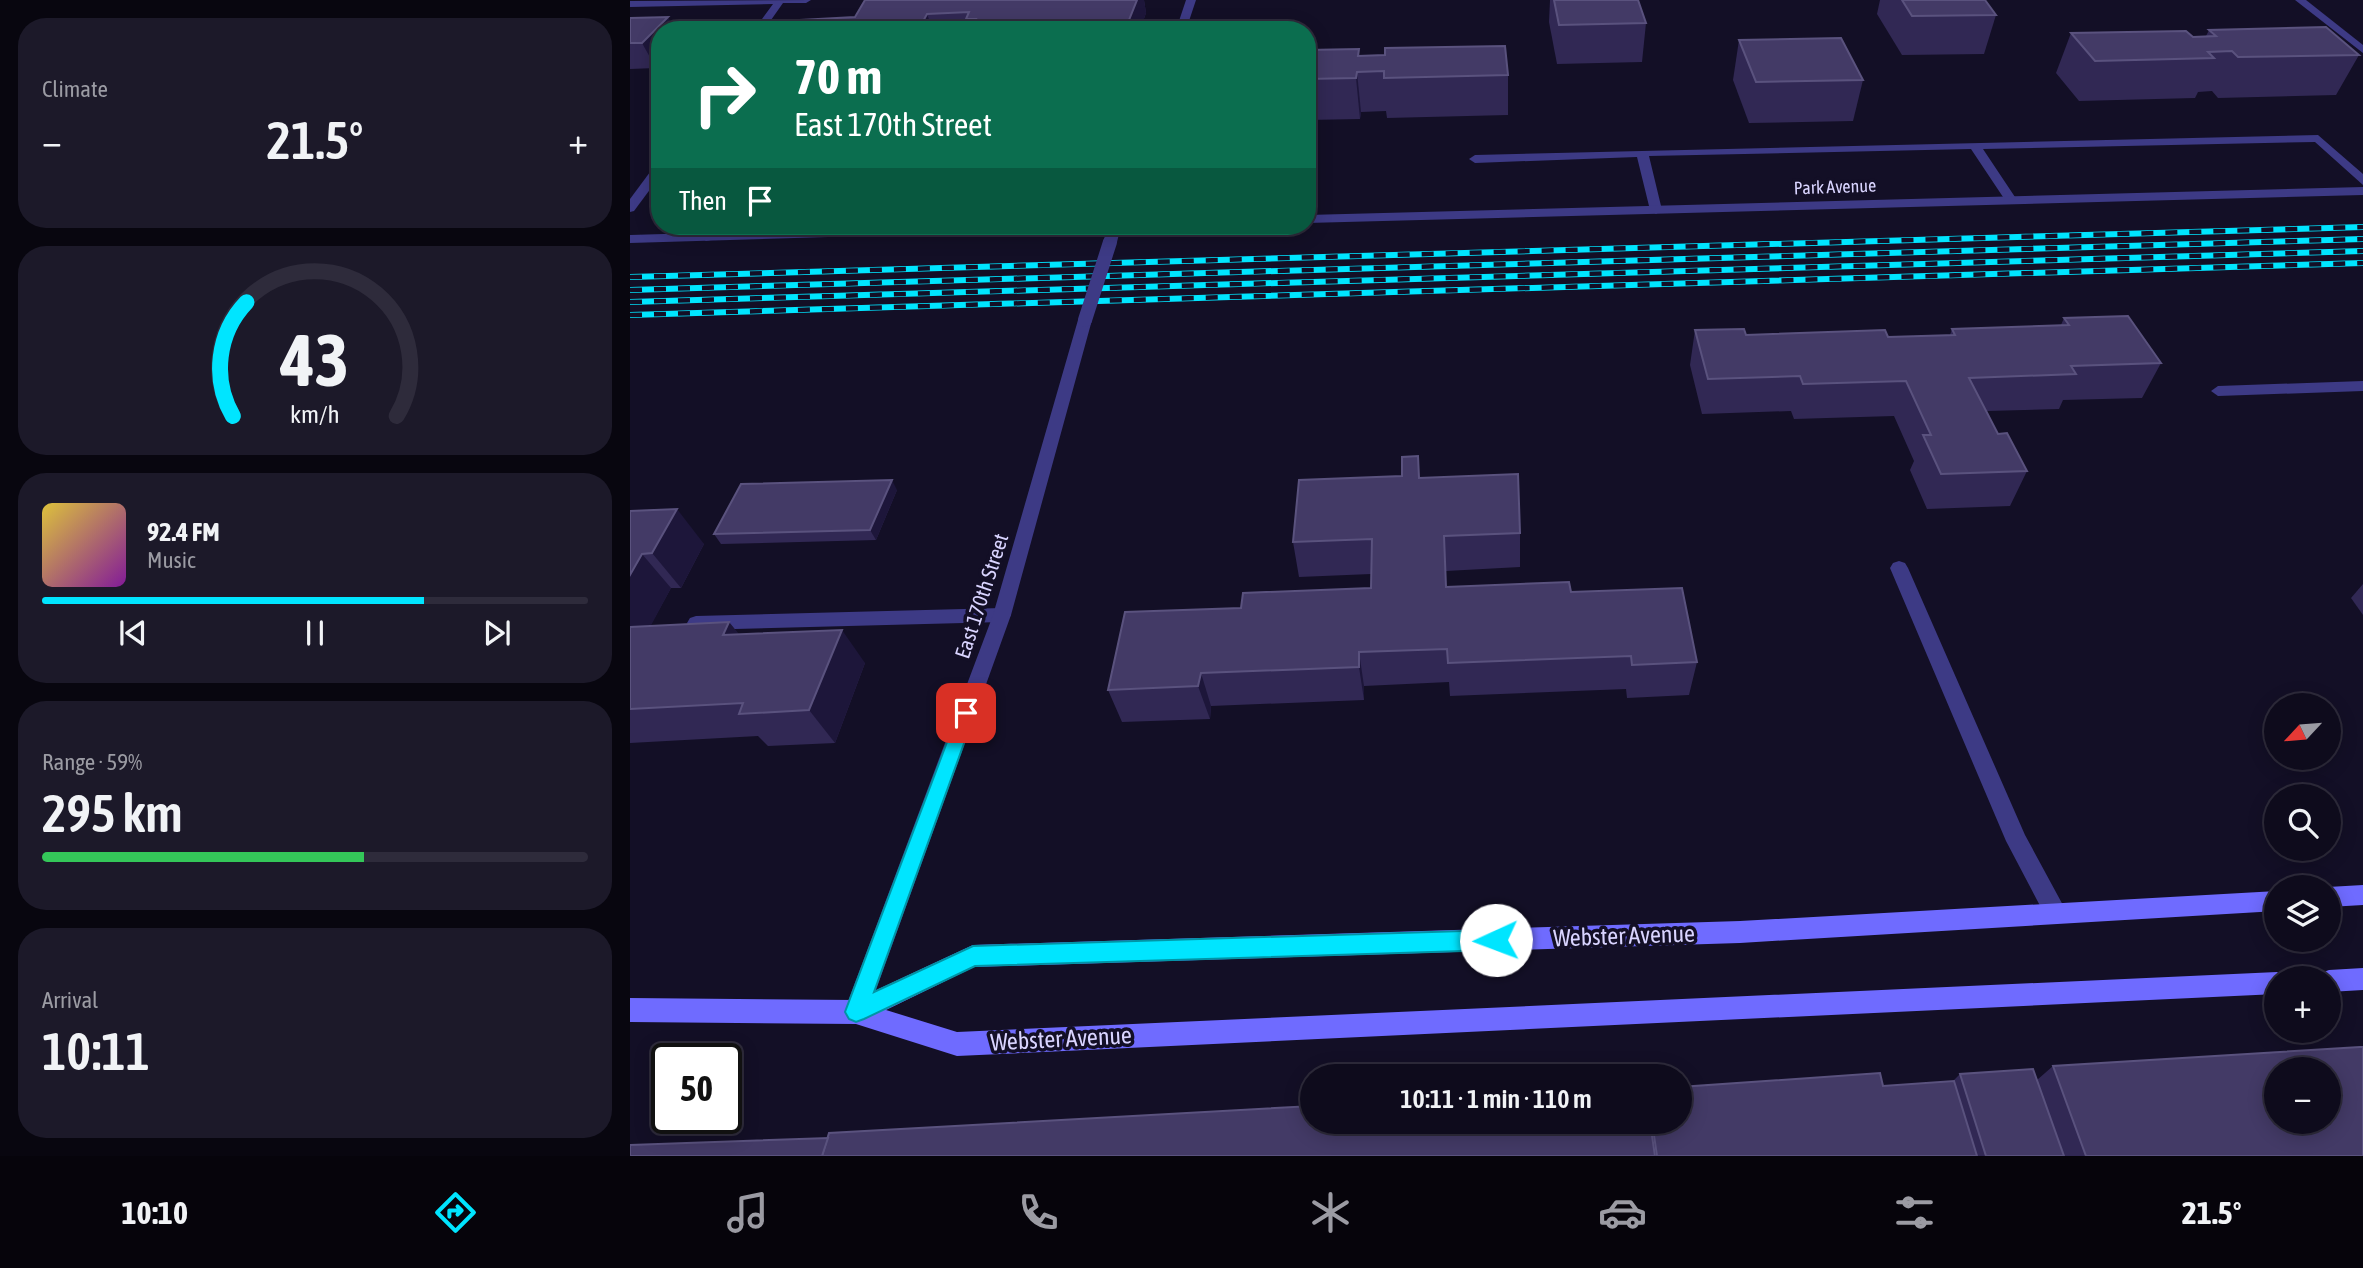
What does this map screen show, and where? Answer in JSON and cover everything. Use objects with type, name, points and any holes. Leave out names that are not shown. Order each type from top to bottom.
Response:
[{"type":"main road","points":[[2341,896],[2363,895]]},
{"type":"main road","name":"Webster Avenue","points":[[856,1012],[973,956],[1740,932],[2264,902]]},
{"type":"main road","points":[[2341,980],[2363,979]]},
{"type":"main road","name":"Webster Avenue","points":[[630,1010],[856,1012],[957,1044],[2264,984]]},
{"type":"street","points":[[765,21],[780,0]]},
{"type":"street","points":[[630,4],[806,0]]},
{"type":"street","points":[[1184,21],[1191,0]]},
{"type":"street","points":[[2300,0],[2363,50]]},
{"type":"street","points":[[1475,159],[2318,138],[2363,181]]},
{"type":"street","points":[[1975,146],[2011,200]]},
{"type":"street","points":[[1642,153],[1656,210]]},
{"type":"street","points":[[630,208],[651,179]]},
{"type":"street","name":"Park Avenue","points":[[1316,219],[2363,191]]},
{"type":"street","points":[[630,239],[670,235]]},
{"type":"street","name":"East 170th Street","points":[[856,1012],[1002,615],[1085,320],[1112,235]]},
{"type":"street","points":[[2218,391],[2363,386]]},
{"type":"street","points":[[1899,568],[2017,841],[2056,914]]},
{"type":"street","points":[[696,623],[1002,615]]},
{"type":"building","points":[[865,0],[1137,0],[1129,21],[975,21],[976,19],[966,19],[969,12],[927,14],[923,21],[799,21],[855,17]]},
{"type":"building","points":[[1554,0],[1638,0],[1646,23],[1559,25]]},
{"type":"building","points":[[1902,0],[1985,0],[1996,15],[1912,16]]},
{"type":"building","points":[[668,17],[664,21],[651,21],[651,34],[642,43],[630,43],[630,18]]},
{"type":"building","points":[[2326,27],[2359,55],[2238,57],[2232,51],[2208,52],[2214,58],[2095,61],[2071,33],[2186,31],[2193,37],[2216,36],[2209,30]]},
{"type":"building","points":[[1841,38],[1863,80],[1756,82],[1739,40]]},
{"type":"building","points":[[1505,46],[1508,75],[1384,78],[1384,71],[1357,72],[1356,78],[1316,79],[1316,50],[1359,49],[1358,56],[1385,55],[1385,48]]},
{"type":"building","points":[[2128,316],[2161,363],[2071,366],[2076,374],[1969,378],[1998,434],[2007,433],[2027,471],[1941,474],[1923,435],[1931,435],[1906,381],[1803,384],[1800,376],[1708,379],[1695,330],[1744,329],[1746,335],[1885,330],[1888,337],[1955,335],[1952,329],[2069,325],[2064,318]]},
{"type":"building","points":[[1418,456],[1419,478],[1518,474],[1520,533],[1444,536],[1446,587],[1569,582],[1571,592],[1682,588],[1697,662],[1632,665],[1631,656],[1448,663],[1447,649],[1359,652],[1359,667],[1201,673],[1198,686],[1108,690],[1125,612],[1241,608],[1243,593],[1371,588],[1372,539],[1293,542],[1299,480],[1402,476],[1402,457]]},
{"type":"building","points":[[892,480],[870,530],[714,534],[741,484]]},
{"type":"building","points":[[677,509],[652,553],[642,554],[630,575],[630,511]]},
{"type":"building","points":[[729,622],[723,635],[842,630],[809,710],[739,714],[743,703],[630,709],[630,627]]},
{"type":"building","points":[[2363,1047],[2363,1156],[2086,1156],[2053,1066]]},
{"type":"building","points":[[2033,1069],[2064,1156],[1986,1156],[1960,1074]]},
{"type":"building","points":[[1880,1073],[1883,1086],[1954,1081],[1977,1156],[1657,1156],[1654,1134],[1692,1134],[1692,1086]]},
{"type":"building","points":[[1300,1107],[1300,1134],[1652,1134],[1655,1156],[822,1156],[829,1133]]},
{"type":"building","points":[[828,1138],[822,1156],[630,1156],[630,1145]]},
{"type":"railway","points":[[630,277],[2363,227]]},
{"type":"railway","points":[[630,290],[2363,239]]},
{"type":"railway","points":[[630,302],[2363,251]]},
{"type":"railway","points":[[630,315],[2363,263]]},
{"type":"route","points":[[966,713],[856,1012],[973,956],[1496,940]]}]
